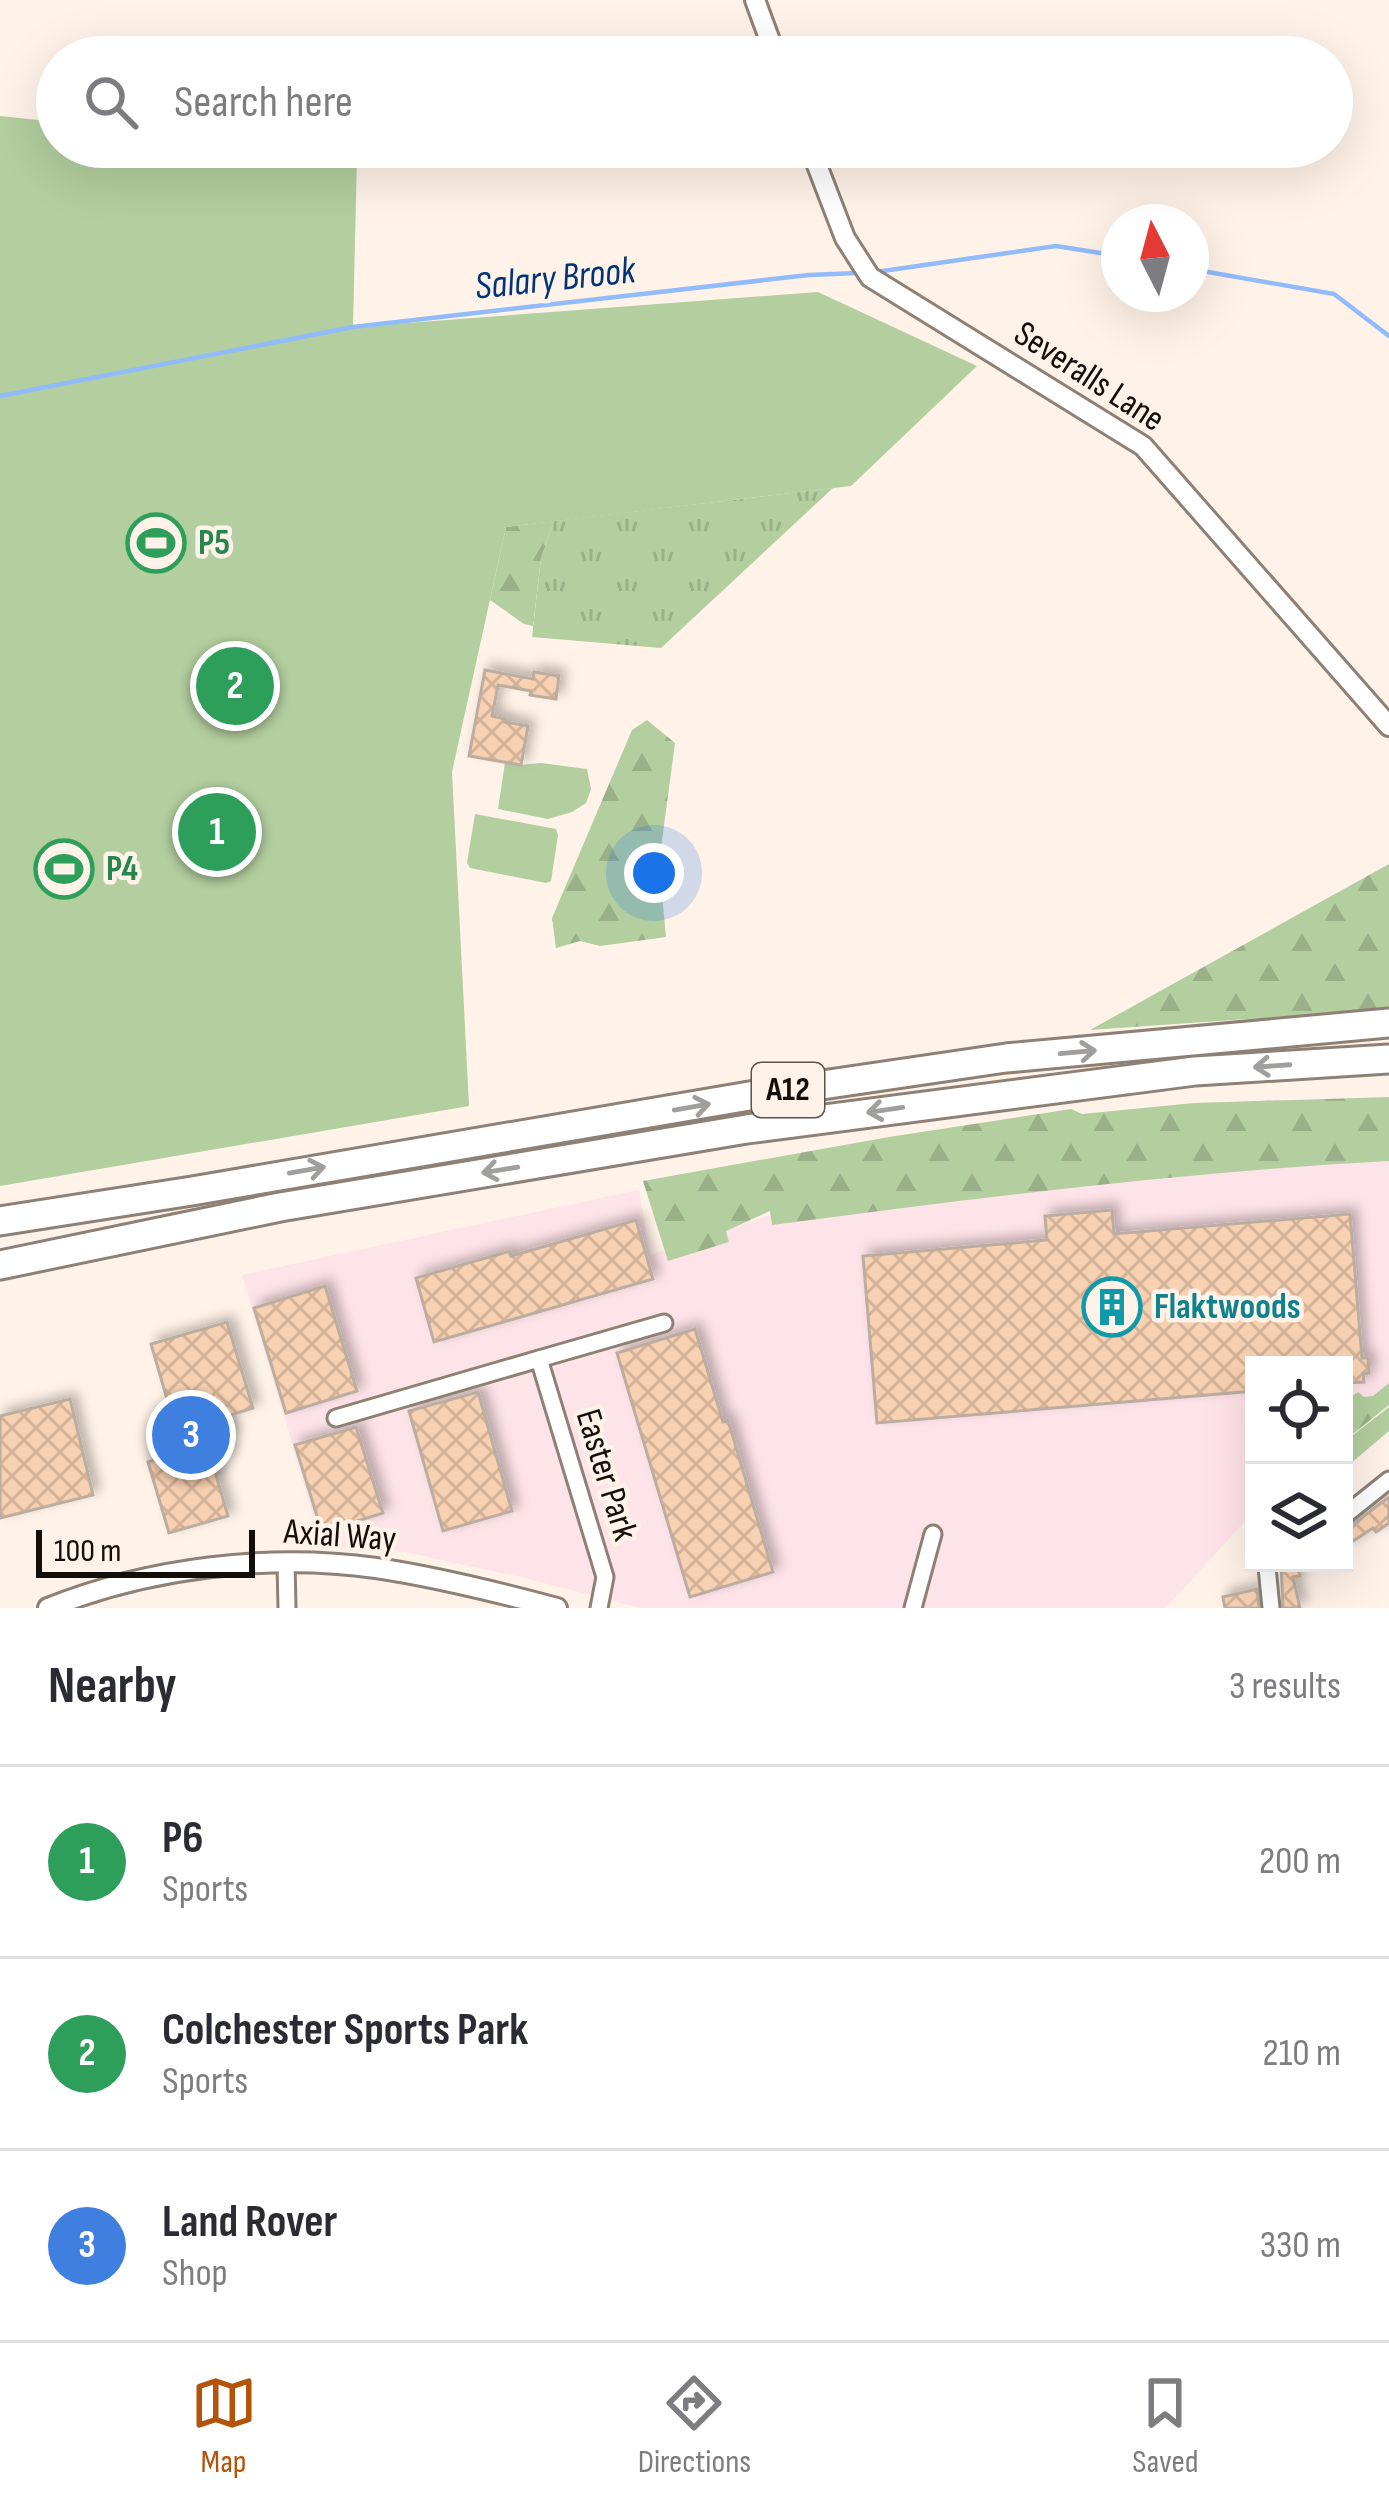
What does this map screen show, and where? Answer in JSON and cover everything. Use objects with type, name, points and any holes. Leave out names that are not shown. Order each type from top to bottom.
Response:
[{"type":"highway","name":"A12","points":[[0,1221],[761,1094],[1006,1058],[1389,1023]]},
{"type":"highway","name":"A12","points":[[0,1265],[280,1207],[723,1133],[1195,1071],[1389,1058]]},
{"type":"highway","name":"A12","points":[[0,1237],[192,1191]]},
{"type":"highway","name":"A12","points":[[0,1285],[280,1207]]},
{"type":"street","points":[[755,0],[768,36]]},
{"type":"street","name":"Severalls Lane","points":[[818,168],[845,238],[870,277],[1143,446],[1389,726]]},
{"type":"street","points":[[336,1418],[664,1323]]},
{"type":"street","name":"Easter Park","points":[[539,1359],[605,1577],[599,1608]]},
{"type":"street","points":[[1353,1509],[1389,1480]]},
{"type":"street","points":[[913,1608],[933,1534]]},
{"type":"street","points":[[286,1563],[287,1608]]},
{"type":"street","name":"Axial Way","points":[[48,1608],[170,1575],[286,1563],[372,1568],[460,1583],[557,1608]]},
{"type":"street","points":[[1267,1572],[1271,1608]]},
{"type":"shaded area","points":[[1389,1146],[1389,1387],[1353,1417],[1353,1356],[1245,1356],[1245,1521],[1166,1608],[641,1608],[405,1552],[323,1547],[242,1275],[639,1190],[650,1255],[770,1215],[1059,1173]]},
{"type":"green space","points":[[0,116],[36,120],[36,168],[357,168],[353,327],[818,292],[977,366],[851,486],[506,527],[452,772],[469,1106],[0,1186]]},
{"type":"green space","points":[[833,488],[661,648],[532,637],[541,558],[554,521]]},
{"type":"green space","points":[[554,521],[541,558],[533,626],[524,624],[490,600],[506,527]]},
{"type":"green space","points":[[647,720],[675,743],[659,863],[666,937],[600,946],[580,941],[556,948],[552,918],[632,730]]},
{"type":"green space","points":[[505,763],[587,769],[591,789],[586,803],[548,819],[498,809]]},
{"type":"green space","points":[[475,814],[556,829],[551,881],[470,868]]},
{"type":"green space","points":[[1389,864],[1389,1009],[1090,1030]]},
{"type":"green space","points":[[1389,1097],[1389,1161],[1157,1179],[772,1225],[770,1211],[726,1231],[729,1242],[668,1261],[643,1181],[1071,1109],[1082,1114],[1194,1103]]},
{"type":"green space","points":[[1389,1383],[1389,1405],[1353,1434],[1353,1395],[1373,1396]]},
{"type":"green space","points":[[1389,1407],[1389,1431],[1353,1461],[1353,1435]]},
{"type":"building","points":[[485,670],[533,679],[534,672],[559,676],[556,699],[498,685],[492,716],[528,726],[521,765],[469,756]]},
{"type":"building","name":"Flaktwoods","points":[[1112,1210],[1114,1234],[1350,1214],[1362,1358],[1368,1358],[1369,1373],[1363,1374],[1364,1382],[1353,1383],[1353,1356],[1245,1356],[1245,1392],[877,1423],[863,1256],[1047,1240],[1045,1216]]},
{"type":"building","points":[[636,1220],[653,1279],[434,1342],[416,1278]]},
{"type":"building","points":[[325,1286],[357,1391],[286,1413],[254,1308]]},
{"type":"building","points":[[227,1322],[253,1408],[227,1416],[233,1436],[224,1438],[228,1453],[211,1458],[228,1516],[169,1533],[148,1462],[187,1450],[181,1429],[176,1430],[151,1344]]},
{"type":"building","points":[[695,1329],[723,1422],[728,1420],[773,1572],[690,1597],[617,1353]]},
{"type":"building","points":[[478,1392],[512,1511],[443,1531],[409,1411]]},
{"type":"building","points":[[70,1399],[93,1495],[0,1518],[0,1416]]},
{"type":"building","points":[[356,1427],[383,1513],[322,1532],[295,1445]]},
{"type":"building","points":[[1389,1497],[1389,1523],[1353,1541],[1353,1524]]},
{"type":"building","points":[[1281,1572],[1299,1572],[1300,1576],[1293,1577],[1300,1608],[1283,1608]]},
{"type":"building","points":[[1257,1589],[1259,1608],[1225,1608],[1223,1597]]},
{"type":"waterway","name":"Salary Brook","points":[[876,272],[1056,246],[1101,253]]},
{"type":"waterway","name":"Salary Brook","points":[[1209,272],[1334,294],[1389,336]]},
{"type":"waterway","name":"Salary Brook","points":[[0,396],[353,327],[858,273]]},
{"type":"place","name":"P5","points":[[156,543]]},
{"type":"place","name":"Colchester Sports Park","points":[[235,686]]},
{"type":"place","name":"P6","points":[[217,832]]},
{"type":"place","name":"P4","points":[[64,869]]},
{"type":"place","name":"Flaktwoods","points":[[1112,1307]]},
{"type":"place","name":"Land Rover","points":[[191,1435]]}]
